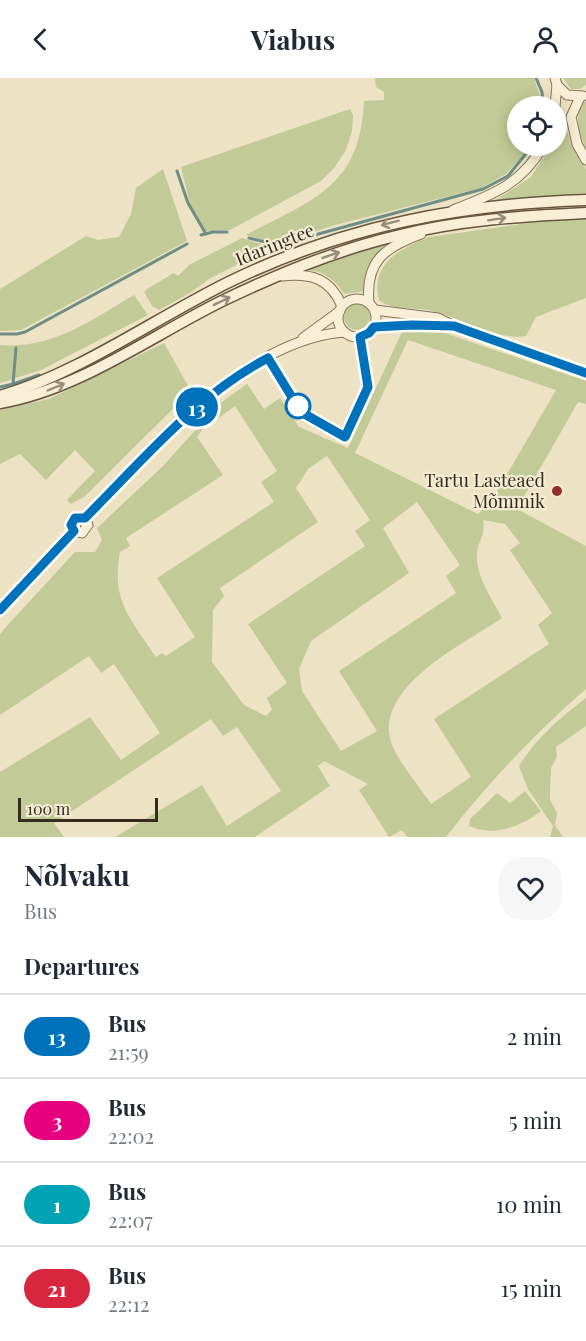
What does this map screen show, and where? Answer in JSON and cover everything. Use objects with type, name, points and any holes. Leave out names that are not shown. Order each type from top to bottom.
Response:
[{"type":"main road","name":"Idaringtee","points":[[0,396],[44,381],[146,325],[289,255],[392,223],[447,212],[530,202],[586,200]]},
{"type":"main road","name":"Idaringtee","points":[[0,403],[55,388],[170,328],[276,277],[337,253],[397,235],[506,217],[586,213]]},
{"type":"street","points":[[556,82],[567,95],[583,96],[571,117],[577,144],[586,160]]},
{"type":"street","points":[[447,212],[512,184],[537,156]]},
{"type":"street","points":[[0,610],[74,531],[82,533],[86,530],[88,525],[85,518],[204,401],[244,370],[299,342],[325,333],[344,332],[360,337],[369,333],[374,327],[370,273],[377,260],[387,250],[402,241],[439,228]]},
{"type":"street","points":[[276,277],[301,274],[314,276],[328,284],[336,293],[341,309],[339,322],[344,332]]},
{"type":"street","points":[[299,342],[357,299],[372,307],[438,318],[454,326],[586,373]]},
{"type":"street","points":[[374,327],[454,326]]},
{"type":"green space","points":[[375,78],[534,78],[539,96],[507,96],[507,156],[522,156],[506,174],[481,188],[335,225],[277,244],[246,235],[312,200],[343,172],[353,154],[361,130],[364,101],[384,100],[384,92],[376,87]]},
{"type":"green space","points":[[563,78],[586,78],[586,85],[580,89],[571,89]]},
{"type":"green space","points":[[584,102],[586,102],[586,149],[579,131],[578,120]]},
{"type":"green space","points":[[350,109],[353,115],[352,131],[346,150],[334,168],[321,181],[230,230],[206,231],[191,208],[181,167]]},
{"type":"green space","points":[[567,130],[571,144],[586,169],[586,193],[496,200],[531,177],[545,156],[567,156]]},
{"type":"green space","points":[[163,169],[187,241],[21,330],[0,331],[0,289],[86,236],[98,240],[119,237],[131,214],[136,188]]},
{"type":"green space","points":[[558,219],[586,219],[586,298],[536,317],[526,336],[515,337],[490,332],[439,313],[390,306],[379,300],[377,287],[383,267],[398,252],[429,237]]},
{"type":"green space","points":[[242,238],[271,247],[209,279],[190,293],[159,310],[152,306],[144,292],[147,289],[174,273],[178,276],[189,265]]},
{"type":"green space","points":[[386,243],[369,265],[365,291],[344,294],[329,278],[307,268]]},
{"type":"green space","points":[[134,295],[148,315],[41,370],[0,383],[0,345],[37,343],[54,338],[86,323]]},
{"type":"green space","points":[[357,304],[366,308],[370,317],[366,326],[357,330],[348,326],[344,317],[348,308]]},
{"type":"green space","points":[[417,330],[442,332],[586,381],[586,404],[578,402],[517,509],[586,546],[586,689],[512,760],[446,837],[407,837],[402,830],[389,837],[359,790],[368,784],[324,761],[318,766],[330,786],[255,837],[115,837],[202,785],[227,826],[281,791],[237,727],[223,736],[211,719],[54,823],[64,837],[0,837],[0,772],[90,717],[121,760],[160,733],[114,664],[101,673],[89,656],[0,715],[0,635],[4,629],[75,552],[95,552],[102,540],[97,528],[163,466],[219,404],[247,384],[264,409],[280,398],[299,427],[348,448],[402,332]],"holes":[[[408,340],[556,390],[492,500],[478,514],[355,453]],[[235,406],[277,471],[261,482],[274,502],[157,578],[195,637],[166,656],[162,653],[156,657],[125,608],[118,584],[120,552],[130,546],[126,538],[223,475],[197,437],[202,430]],[[327,456],[370,520],[355,531],[365,546],[248,624],[287,683],[267,698],[272,710],[266,716],[244,705],[212,662],[213,610],[224,596],[220,588],[318,522],[296,488],[308,469]],[[417,502],[460,565],[446,576],[456,593],[339,671],[377,731],[341,751],[302,691],[299,669],[311,641],[409,573],[383,528]],[[483,520],[505,524],[520,543],[510,550],[552,613],[538,625],[549,644],[434,719],[471,777],[431,804],[395,752],[389,724],[395,705],[408,687],[425,670],[502,618],[482,580],[477,564],[477,551],[483,531]]]},
{"type":"green space","points":[[164,343],[191,391],[84,497],[71,504],[67,500],[95,471],[75,450],[46,480],[20,454],[0,464],[0,410],[49,399]]},
{"type":"green space","points":[[586,698],[586,726],[556,747],[557,756],[551,768],[550,800],[557,813],[555,825],[563,837],[550,837],[553,826],[528,789],[519,766],[549,729]]},
{"type":"green space","points":[[525,791],[541,811],[525,822],[506,829],[488,831],[469,826],[470,819],[497,793],[510,803]]},
{"type":"waterway","points":[[536,78],[542,96]]},
{"type":"waterway","points":[[249,238],[278,245],[483,189],[508,176],[524,156]]},
{"type":"waterway","points":[[177,171],[188,203],[206,234]]},
{"type":"waterway","points":[[201,235],[227,232]]},
{"type":"waterway","points":[[0,334],[25,332],[187,244]]},
{"type":"waterway","points":[[0,387],[13,384],[16,348]]},
{"type":"waterway","points":[[13,384],[39,375]]},
{"type":"bus line","name":"13","points":[[0,610],[74,531],[71,525],[75,518],[80,516],[85,518],[204,401],[244,370],[268,358],[301,412],[345,437],[368,387],[360,337],[366,336],[374,327],[454,326],[586,373]]},
{"type":"place","name":"Tartu Lasteaed Mõmmik","points":[[557,491]]}]
